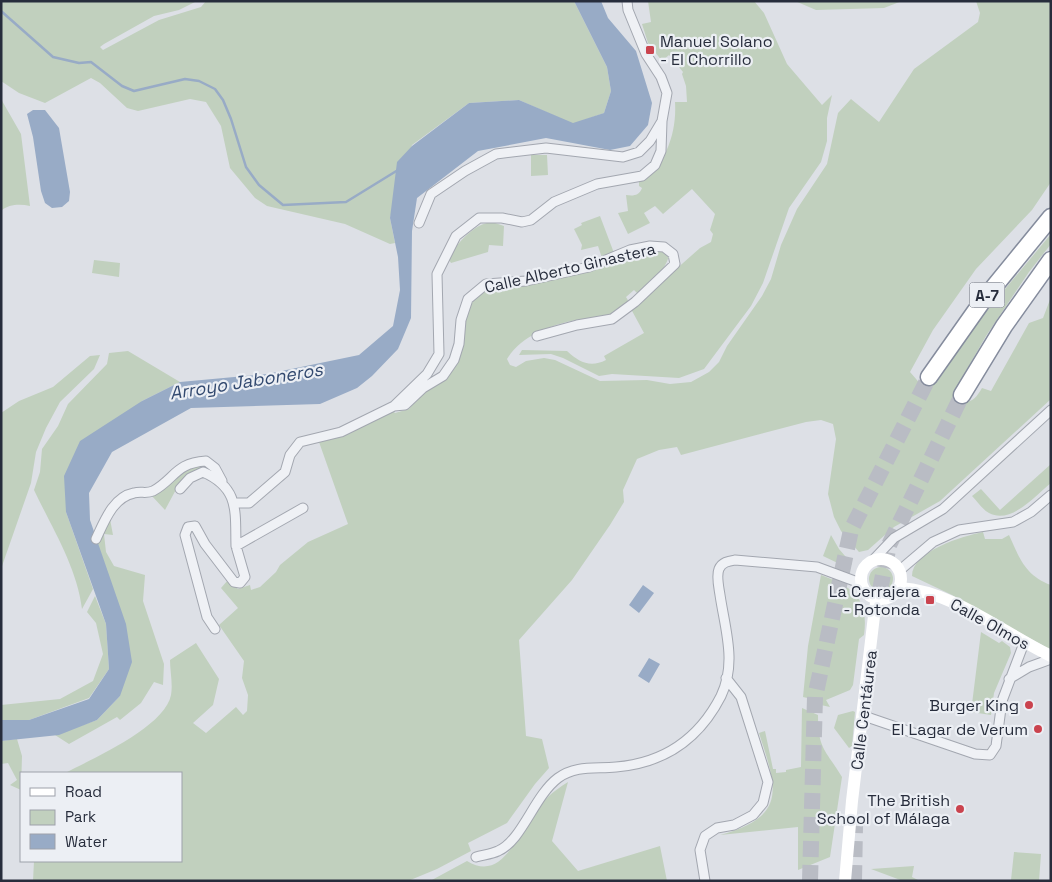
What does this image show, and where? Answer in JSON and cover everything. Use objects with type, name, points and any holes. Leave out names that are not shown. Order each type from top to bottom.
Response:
[{"type":"highway","name":"A-7","points":[[929,377],[984,298],[1051,217]]},
{"type":"highway","name":"A-7","points":[[962,395],[1004,326],[1051,260]]},
{"type":"street","points":[[235,503],[249,503],[285,472],[290,455],[300,442],[341,432],[394,406],[427,374],[439,354],[438,274],[456,236],[479,218],[502,218],[522,222],[532,220],[554,202],[597,184],[642,176],[655,165],[662,151],[662,121],[667,93],[661,77],[646,54],[628,10],[627,1]]},
{"type":"street","points":[[419,223],[431,194],[465,171],[496,154],[546,148],[623,157],[639,152],[650,141],[662,121]]},
{"type":"street","name":"Calle Alberto Ginastera","points":[[394,406],[405,405],[423,388],[443,376],[454,360],[459,344],[460,320],[468,299],[486,284],[526,281],[589,267],[630,250],[650,246],[664,246],[673,254],[675,264],[635,302],[612,320],[577,325],[537,336]]},
{"type":"street","points":[[860,583],[864,567],[894,538],[943,509],[1051,410]]},
{"type":"street","points":[[96,539],[107,514],[122,498],[134,493],[146,493],[154,490],[179,469],[193,462],[206,461],[215,468],[235,503],[236,546],[245,577],[240,583],[234,582],[219,564],[195,526],[188,528],[185,535],[207,617],[215,628]]},
{"type":"street","points":[[180,489],[190,478],[203,472],[224,483]]},
{"type":"street","points":[[900,570],[933,542],[959,530],[1013,522],[1031,512],[1051,495]]},
{"type":"street","points":[[236,546],[303,508]]},
{"type":"street","points":[[476,857],[500,851],[515,837],[540,796],[558,778],[579,767],[616,767],[644,762],[675,749],[695,735],[709,716],[722,693],[726,678],[730,649],[718,584],[719,569],[724,563],[735,560],[817,567],[860,583],[866,593],[876,599],[890,598],[900,588],[902,579],[900,570],[889,560],[874,559]]},
{"type":"street","name":"Calle Olmos","points":[[900,588],[916,589],[960,605],[1051,658]]},
{"type":"street","name":"Calle Centáurea","points":[[846,881],[852,801],[864,716],[876,599]]},
{"type":"street","points":[[864,716],[975,754],[990,755],[996,746],[1002,700],[1024,643]]},
{"type":"street","points":[[1009,680],[1029,667],[1051,658]]},
{"type":"street","points":[[705,881],[700,850],[705,836],[717,828],[734,825],[753,816],[764,803],[768,782],[741,697],[726,678]]},
{"type":"green space","points":[[1,1],[197,1],[179,10],[154,16],[104,44],[100,47],[103,50],[159,20],[201,7],[206,1],[574,1],[607,67],[611,91],[604,113],[573,124],[519,100],[469,103],[412,145],[390,218],[395,243],[390,244],[345,224],[267,206],[255,198],[230,168],[221,126],[206,102],[190,99],[138,111],[127,108],[100,83],[91,78],[45,103],[19,93],[1,81]]},
{"type":"green space","points":[[648,1],[754,1],[764,13],[787,64],[822,105],[832,95],[827,118],[827,141],[821,162],[789,208],[763,283],[751,306],[704,369],[679,378],[612,374],[599,376],[551,354],[519,355],[522,350],[567,351],[585,363],[595,364],[606,360],[604,356],[644,333],[631,309],[700,248],[711,242],[713,234],[710,230],[715,214],[692,189],[663,214],[655,206],[644,213],[650,223],[628,234],[618,213],[628,211],[626,195],[639,193],[642,188],[639,186],[639,182],[663,158],[672,136],[675,102],[687,102],[683,72],[669,55],[662,61],[648,43],[642,24],[651,22]]},
{"type":"green space","points":[[795,1],[902,1],[884,8],[816,10]]},
{"type":"green space","points":[[976,1],[1051,1],[1051,182],[1032,210],[976,269],[933,330],[910,372],[923,387],[930,387],[937,382],[980,319],[1051,234],[1051,244],[1029,272],[986,336],[958,385],[957,394],[963,402],[967,402],[975,398],[982,388],[991,391],[1029,323],[1043,318],[1051,297],[1051,399],[940,501],[894,527],[868,550],[859,552],[841,531],[834,517],[828,494],[836,439],[833,424],[821,420],[806,422],[681,455],[677,447],[659,450],[637,459],[623,490],[624,502],[610,525],[572,580],[519,640],[526,736],[542,739],[549,768],[507,823],[468,843],[471,851],[437,869],[408,881],[33,881],[34,862],[182,862],[182,772],[67,772],[126,741],[156,719],[166,707],[171,695],[170,660],[196,643],[219,679],[213,705],[193,723],[206,733],[236,707],[243,715],[247,711],[248,695],[242,678],[244,661],[219,625],[238,608],[221,588],[228,580],[238,589],[250,585],[251,590],[260,587],[276,572],[280,565],[308,542],[348,524],[319,442],[349,434],[392,410],[395,413],[409,409],[424,391],[449,373],[471,298],[483,289],[601,267],[630,252],[657,249],[664,251],[669,256],[660,273],[638,294],[634,290],[626,297],[629,302],[618,311],[598,318],[576,320],[546,328],[520,344],[507,359],[510,365],[516,367],[526,361],[544,358],[555,360],[600,381],[647,380],[670,384],[691,382],[709,372],[719,362],[727,346],[762,296],[771,279],[781,245],[797,209],[827,164],[838,113],[851,99],[879,122],[914,69],[978,22],[980,13]]},
{"type":"green space","points":[[1,99],[21,134],[30,206],[15,205],[1,211]]},
{"type":"green space","points":[[531,155],[547,155],[548,175],[531,176]]},
{"type":"green space","points":[[600,216],[614,253],[603,261],[598,246],[581,250],[582,245],[574,229],[582,225],[581,223]]},
{"type":"green space","points":[[492,222],[504,226],[503,246],[489,245],[488,252],[451,263],[448,258],[456,246],[472,230]]},
{"type":"green space","points":[[94,260],[120,263],[119,277],[92,273]]},
{"type":"green space","points":[[128,351],[180,382],[142,401],[66,512],[93,589],[82,609],[75,578],[69,563],[34,490],[40,472],[42,449],[58,426],[68,404],[107,364],[109,353]]},
{"type":"green space","points":[[100,355],[94,369],[60,402],[46,428],[36,452],[31,483],[1,569],[1,413],[19,401],[53,387],[90,356]]},
{"type":"green space","points":[[204,463],[217,475],[212,472],[179,484],[165,510],[151,495],[181,470]]},
{"type":"green space","points":[[1051,464],[1051,483],[1031,501],[1014,512],[997,516],[989,513],[972,496],[981,489],[1000,510]]},
{"type":"green space","points":[[110,519],[113,535],[104,534],[106,552],[114,566],[145,575],[143,601],[164,664],[163,685],[154,682],[141,703],[120,720],[117,717],[69,744],[55,735],[97,720],[120,696],[104,562],[97,542]]},
{"type":"green space","points":[[983,532],[985,539],[1002,539],[1009,535],[1020,559],[1029,571],[1051,585],[1051,650],[952,595],[912,576],[914,567],[929,552],[952,541]]},
{"type":"green space","points":[[831,535],[839,549],[852,564],[848,568],[823,556]]},
{"type":"green space","points":[[881,567],[890,570],[893,579],[890,588],[881,591],[872,588],[869,579],[872,570]]},
{"type":"green space","points":[[821,575],[842,584],[856,596],[861,603],[865,622],[864,635],[859,639],[853,685],[850,690],[826,700],[830,707],[816,704],[816,700],[803,697],[808,646]]},
{"type":"green space","points":[[95,596],[106,624],[109,669],[89,698],[29,720],[1,720],[1,705],[60,699],[93,681],[103,654],[96,623],[87,612]]},
{"type":"green space","points":[[981,632],[999,643],[1002,641],[1010,647],[1011,653],[994,693],[991,715],[971,712]]},
{"type":"green space","points":[[802,708],[818,715],[821,742],[842,777],[830,857],[798,870],[798,827],[720,835],[757,819],[767,809],[772,798],[770,770],[759,733],[765,731],[773,769],[776,769],[776,773],[801,767]]},
{"type":"green space","points":[[855,712],[852,746],[849,748],[834,728],[838,715]]},
{"type":"green space","points":[[17,739],[22,756],[20,790],[10,785],[17,780],[8,763],[1,764],[1,741]]},
{"type":"green space","points":[[568,782],[552,841],[578,871],[660,846],[667,881],[430,881],[467,861],[479,866],[489,866],[498,862],[506,855],[539,806],[552,793]]},
{"type":"green space","points":[[1014,852],[1041,854],[1039,881],[1011,880]]},
{"type":"green space","points":[[914,866],[912,877],[920,881],[903,881],[871,869]]},
{"type":"water","name":"Arroyo Jaboneros","points":[[574,1],[601,1],[608,18],[636,51],[652,103],[648,125],[630,146],[610,150],[546,138],[478,151],[417,198],[412,231],[411,318],[398,349],[372,376],[357,388],[320,404],[191,408],[112,452],[89,493],[90,520],[126,624],[132,662],[120,696],[97,720],[59,735],[1,741],[1,720],[29,720],[89,699],[109,669],[106,624],[66,512],[64,476],[80,441],[142,401],[180,382],[267,374],[359,355],[393,326],[400,290],[398,257],[390,218],[397,162],[412,146],[469,103],[519,100],[573,123],[604,113],[611,91],[607,67]]},
{"type":"water","points":[[33,110],[45,110],[59,128],[70,192],[69,201],[62,207],[52,208],[45,203],[41,191],[33,137],[27,114]]},
{"type":"water","points":[[643,585],[654,593],[639,613],[629,605]]},
{"type":"water","points":[[649,658],[660,664],[649,683],[638,676]]},
{"type":"waterway","points":[[1,11],[53,57],[79,63],[91,62],[122,86],[134,91],[185,79],[199,81],[215,89],[223,100],[231,119],[246,167],[259,185],[283,205],[346,202],[398,170]]},
{"type":"tunnel","points":[[810,881],[815,697],[851,530],[929,377]]},
{"type":"tunnel","points":[[875,615],[889,545],[962,395]]},
{"type":"tunnel","points":[[854,881],[855,826]]},
{"type":"place","name":"Manuel Solano - El Chorrillo","points":[[650,50]]},
{"type":"place","name":"La Cerrajera - Rotonda","points":[[930,600]]},
{"type":"place","name":"Burger King","points":[[1029,705]]},
{"type":"place","name":"El Lagar de Verum","points":[[1038,729]]},
{"type":"place","name":"The British School of Málaga","points":[[960,809]]}]
